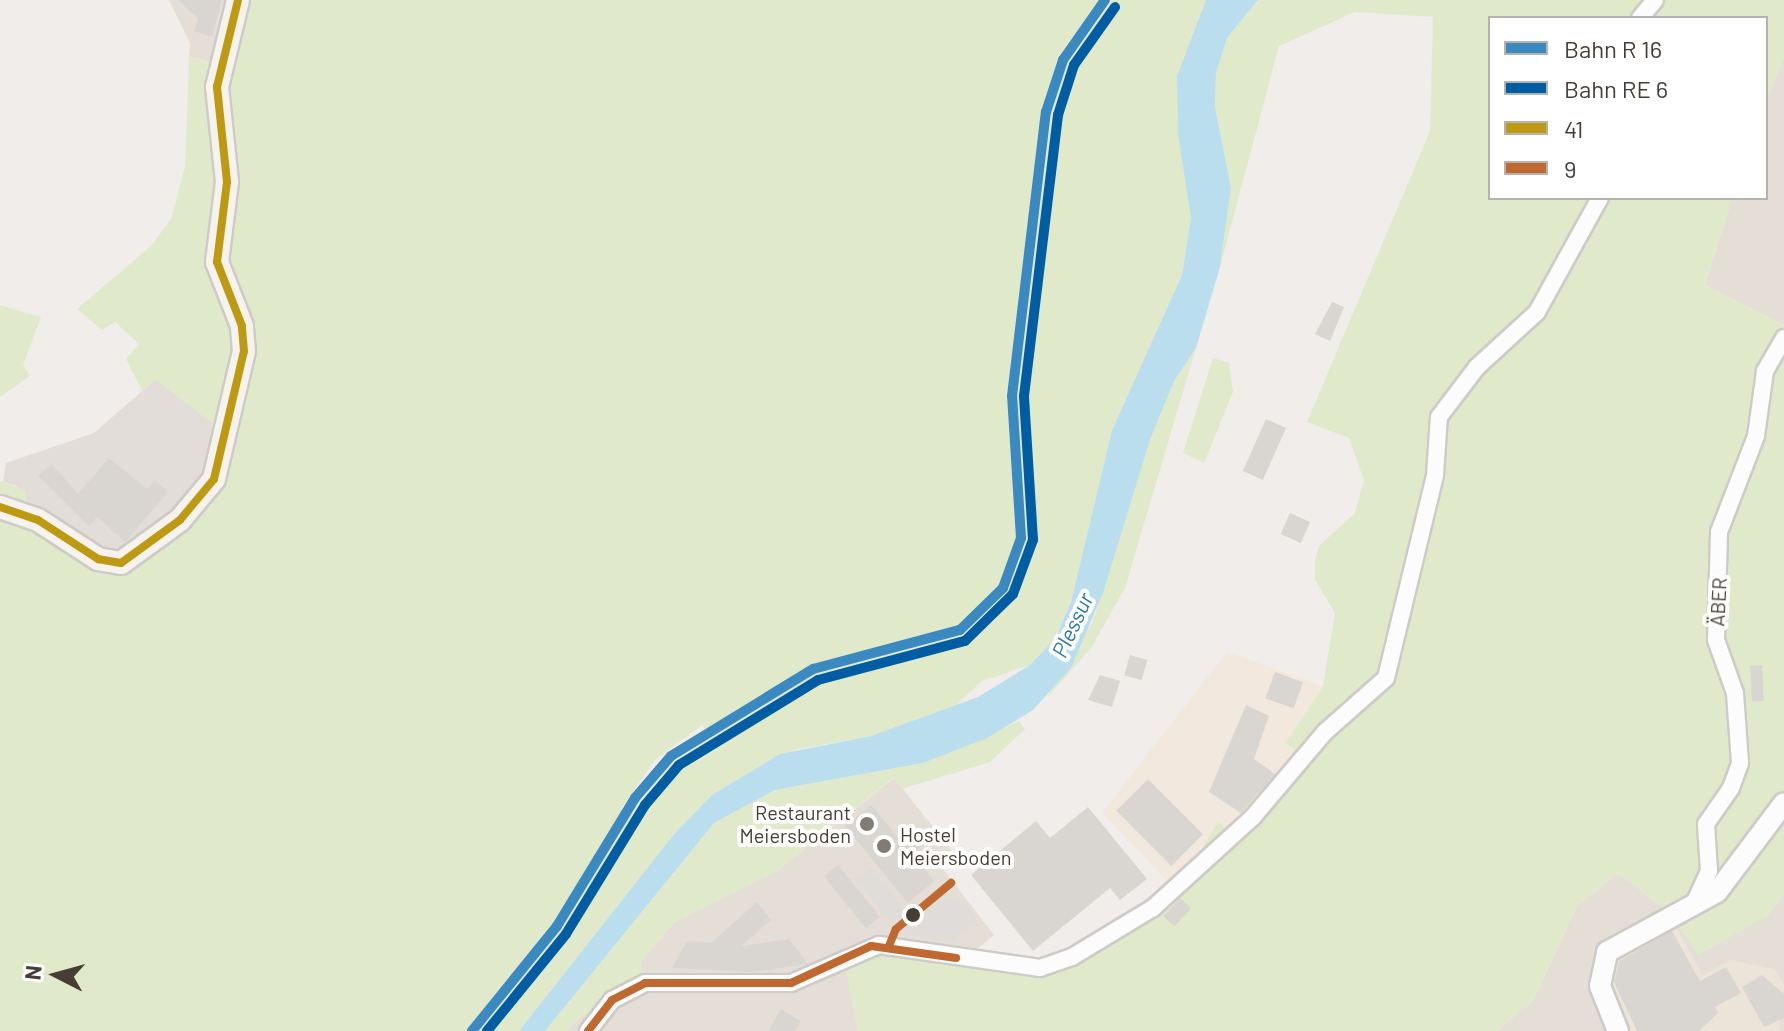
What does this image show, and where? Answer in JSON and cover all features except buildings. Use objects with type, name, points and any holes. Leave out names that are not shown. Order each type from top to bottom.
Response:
[{"type":"main road","points":[[0,507],[38,520],[98,559],[121,563],[180,520],[214,479],[244,351],[242,326],[217,262],[227,182],[217,87],[238,0]]},
{"type":"street","points":[[1642,16],[1655,0]]},
{"type":"street","points":[[588,1031],[612,1000],[645,983],[791,983],[856,950],[889,946],[1017,970],[1053,965],[1146,914],[1252,818],[1325,732],[1386,678],[1435,475],[1439,417],[1477,367],[1537,312],[1599,200]]},
{"type":"street","name":"ÄBER","points":[[1692,908],[1709,871],[1707,818],[1731,788],[1740,763],[1735,693],[1716,640],[1719,532],[1756,436],[1766,366],[1784,338]]},
{"type":"street","points":[[1618,1031],[1600,986],[1607,952],[1692,908],[1722,887],[1784,803]]},
{"type":"shaded area","points":[[169,0],[238,0],[220,64],[189,57],[190,43]]},
{"type":"shaded area","points":[[1784,57],[1784,325],[1705,285],[1731,200],[1768,200],[1768,95]]},
{"type":"shaded area","points":[[156,379],[224,432],[217,470],[121,563],[38,520],[17,486],[3,482],[6,463],[94,433]]},
{"type":"shaded area","points":[[1227,652],[1323,686],[1285,742],[1304,757],[1235,834],[1218,823],[1174,888],[1102,813]]},
{"type":"shaded area","points":[[894,778],[953,852],[939,864],[994,935],[964,960],[844,956],[858,1031],[566,1031],[675,922],[777,871]]},
{"type":"shaded area","points":[[871,869],[906,913],[892,924],[857,880]]},
{"type":"shaded area","points":[[1618,873],[1668,911],[1766,917],[1784,894],[1784,1031],[1497,1031],[1533,1001],[1577,906]]},
{"type":"shaded area","points":[[933,897],[965,900],[977,921],[953,941],[893,933]]},
{"type":"shaded area","points":[[1673,921],[1702,975],[1730,960],[1775,969],[1784,985],[1779,1031],[1632,1031],[1603,978],[1614,952]]},
{"type":"green space","points":[[238,0],[1206,0],[1177,76],[1191,218],[1182,275],[1112,430],[1071,602],[1055,639],[1030,665],[982,681],[954,707],[871,736],[794,750],[712,795],[675,833],[519,1031],[0,1031],[0,481],[25,490],[30,516],[104,561],[199,502],[224,432],[156,380],[142,391],[126,359],[139,344],[115,322],[102,330],[77,309],[151,246],[171,219],[185,167],[189,57],[220,64]],"holes":[[[702,725],[710,736],[664,770],[632,814],[621,809],[655,760]]]},
{"type":"green space","points":[[1258,0],[1784,0],[1784,57],[1768,95],[1768,16],[1488,16],[1488,200],[1731,200],[1705,285],[1784,325],[1784,894],[1766,917],[1698,955],[1668,911],[1618,873],[1577,906],[1533,1001],[1497,1031],[858,1031],[843,956],[856,950],[1027,970],[1146,914],[1193,863],[1218,822],[1235,834],[1303,756],[1285,743],[1323,686],[1335,613],[1315,580],[1315,561],[1319,546],[1355,513],[1364,480],[1349,438],[1307,422],[1430,131],[1433,17],[1355,12],[1279,46],[1220,267],[1231,188],[1215,107],[1216,73],[1227,38]]},
{"type":"green space","points":[[0,305],[41,317],[23,365],[30,376],[0,397]]},
{"type":"green space","points":[[1196,348],[1125,588],[1091,648],[1047,698],[1093,621],[1150,440],[1174,381]]},
{"type":"green space","points":[[1213,358],[1229,363],[1233,392],[1204,463],[1183,453]]},
{"type":"green space","points":[[1019,721],[1025,729],[990,762],[902,789],[893,778],[777,871],[675,922],[641,962],[645,983],[593,1023],[581,1015],[566,1031],[545,1031],[714,823],[775,790],[923,763]]},
{"type":"water","name":"Plessur","points":[[1206,0],[1258,0],[1227,38],[1216,73],[1215,107],[1231,188],[1220,267],[1196,348],[1174,381],[1150,440],[1103,593],[1071,668],[1033,710],[987,738],[923,763],[775,790],[714,823],[545,1031],[519,1031],[675,833],[712,795],[780,754],[871,736],[978,697],[1030,665],[1055,639],[1071,602],[1112,430],[1182,275],[1191,218],[1178,134],[1177,76]]},
{"type":"transit line","name":"41","points":[[0,507],[38,520],[98,559],[121,563],[180,520],[214,479],[244,351],[242,326],[217,262],[227,182],[217,87],[238,0]]},
{"type":"transit line","points":[[472,1031],[557,926],[635,798],[671,756],[813,669],[960,630],[1003,588],[1021,538],[1012,396],[1046,112],[1063,60],[1105,0]]},
{"type":"transit line","points":[[487,1031],[566,934],[645,805],[679,765],[818,680],[965,641],[1013,594],[1033,540],[1024,396],[1058,115],[1074,65],[1115,7]]},
{"type":"transit line","name":"9","points":[[889,946],[896,929],[951,883]]},
{"type":"transit line","name":"9","points":[[588,1031],[612,1000],[645,983],[791,983],[871,946],[956,958]]},
{"type":"place","name":"Restaurant Meiersboden","points":[[867,824]]},
{"type":"place","name":"Hostel Meiersboden","points":[[884,846]]}]
